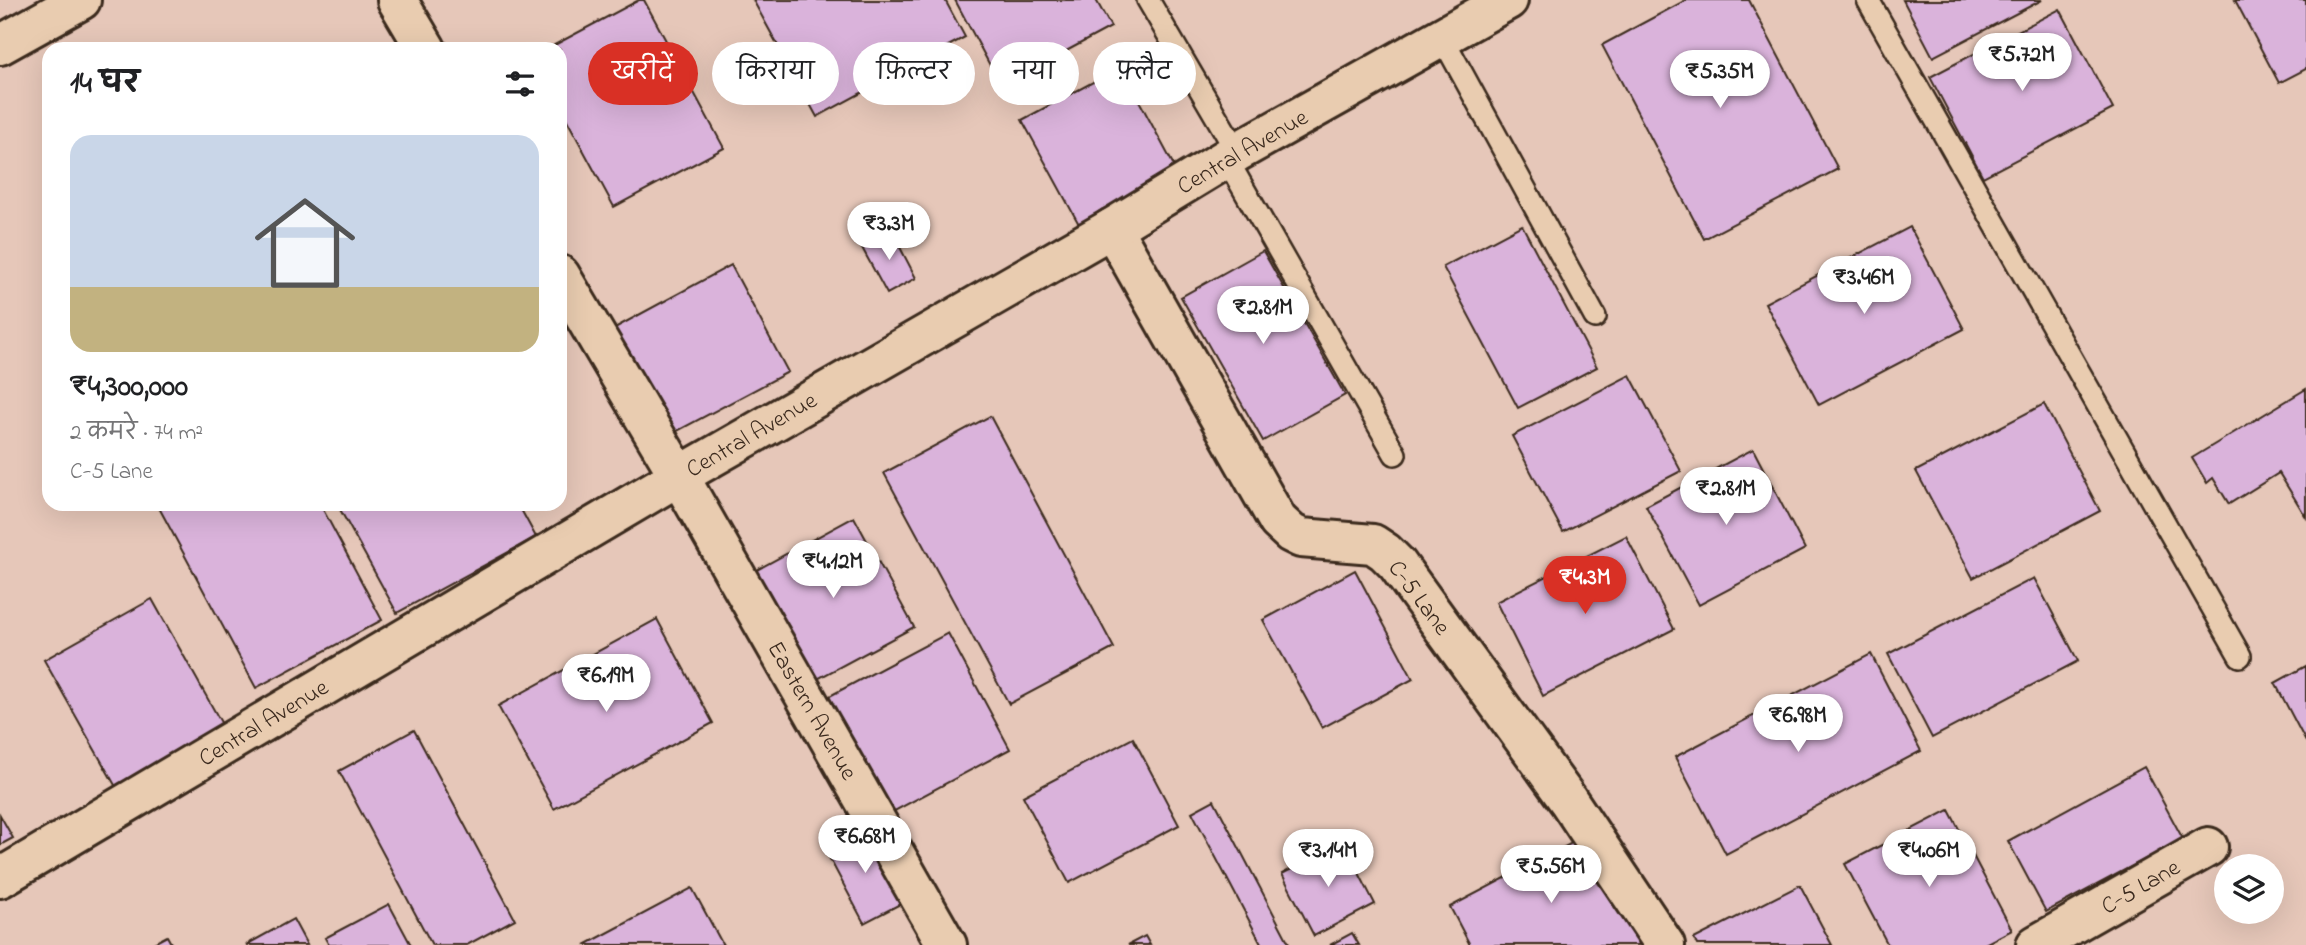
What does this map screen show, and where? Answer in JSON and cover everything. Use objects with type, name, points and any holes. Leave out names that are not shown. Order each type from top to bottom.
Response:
[{"type":"street","points":[[0,45],[80,0]]},
{"type":"street","points":[[397,0],[422,42]]},
{"type":"street","name":"Central Avenue","points":[[0,878],[679,475],[1112,228],[1231,155],[1504,1]]},
{"type":"street","name":"C-5 Lane","points":[[1112,228],[1278,521],[1301,538],[1373,544],[1397,564],[1568,800],[1665,945]]},
{"type":"street","name":"Eastern Avenue","points":[[567,287],[679,475],[947,945]]},
{"type":"street","name":"C-5 Lane","points":[[2036,945],[2208,847]]},
{"type":"lane","points":[[1148,0],[1395,454]]},
{"type":"lane","points":[[1868,0],[2240,656]]},
{"type":"lane","points":[[1442,37],[1595,317]]},
{"type":"building","points":[[639,0],[644,0],[667,42],[588,42],[588,105],[698,105],[698,100],[724,148],[614,207],[567,120],[567,42],[560,42]]},
{"type":"building","points":[[753,0],[945,0],[965,37],[956,42],[853,42],[853,98],[817,117],[810,105],[839,105],[839,42],[776,42]]},
{"type":"building","points":[[955,0],[1096,0],[1111,27],[1079,44],[1079,42],[989,42],[989,64]]},
{"type":"building","points":[[1686,0],[1749,0],[1838,169],[1704,239],[1602,45]]},
{"type":"building","points":[[1903,0],[2042,0],[1933,57]]},
{"type":"building","points":[[2235,0],[2306,0],[2306,69],[2279,83]]},
{"type":"building","points":[[2060,9],[2113,109],[1983,177],[1930,77]]},
{"type":"building","points":[[1093,82],[1093,105],[1141,105],[1179,175],[1081,228],[1022,120],[1050,105],[1079,105],[1079,89]]},
{"type":"building","points":[[1522,225],[1597,367],[1518,408],[1443,267]]},
{"type":"building","points":[[1910,227],[1964,329],[1819,405],[1765,303]]},
{"type":"building","points":[[891,230],[916,278],[887,294],[861,246]]},
{"type":"building","points":[[1263,251],[1345,395],[1263,441],[1181,297]]},
{"type":"building","points":[[731,265],[788,372],[668,436],[611,330]]},
{"type":"building","points":[[1630,375],[1681,471],[1563,532],[1512,436]]},
{"type":"building","points":[[2306,389],[2306,517],[2279,473],[2229,504],[2213,478],[2207,483],[2192,458]]},
{"type":"building","points":[[2044,404],[2100,511],[1973,578],[1916,471]]},
{"type":"building","points":[[990,416],[1114,648],[1009,704],[884,473]]},
{"type":"building","points":[[1753,449],[1805,549],[1699,605],[1646,506]]},
{"type":"building","points":[[161,511],[324,511],[382,620],[256,688]]},
{"type":"building","points":[[341,511],[522,511],[536,537],[397,613]]},
{"type":"building","points":[[854,517],[914,627],[812,682],[753,572]]},
{"type":"building","points":[[1626,536],[1674,629],[1543,696],[1496,602]]},
{"type":"building","points":[[1355,570],[1413,679],[1322,728],[1263,620]]},
{"type":"building","points":[[2034,578],[2078,661],[1932,738],[1888,654]]},
{"type":"building","points":[[152,599],[223,726],[116,787],[44,660]]},
{"type":"building","points":[[657,619],[713,723],[554,809],[498,706]]},
{"type":"building","points":[[948,633],[1010,749],[889,814],[826,698]]},
{"type":"building","points":[[1871,654],[1921,751],[1726,854],[1675,757]]},
{"type":"building","points":[[2306,666],[2306,742],[2275,683]]},
{"type":"building","points":[[414,730],[515,919],[467,945],[432,945],[339,771]]},
{"type":"building","points":[[1133,738],[1179,825],[1069,883],[1023,796]]},
{"type":"building","points":[[2144,767],[2183,839],[2046,912],[2008,841]]},
{"type":"building","points":[[1214,800],[1290,945],[1262,945],[1192,812]]},
{"type":"building","points":[[1949,810],[2012,930],[1983,945],[1888,945],[1845,864]]},
{"type":"building","points":[[0,815],[13,838],[0,845]]},
{"type":"building","points":[[865,826],[906,901],[864,923],[824,848]]},
{"type":"building","points":[[1587,835],[1645,945],[1470,945],[1450,907]]},
{"type":"building","points":[[1343,842],[1375,904],[1314,936],[1282,874]]},
{"type":"building","points":[[1800,885],[1832,945],[1697,945],[1694,939]]},
{"type":"building","points":[[692,888],[723,945],[585,945]]},
{"type":"building","points":[[389,904],[411,945],[329,945],[325,938]]},
{"type":"building","points":[[293,919],[307,945],[246,945]]},
{"type":"building","points":[[1352,933],[1359,945],[1330,945]]},
{"type":"building","points":[[167,936],[172,945],[150,945]]},
{"type":"building","points":[[1145,936],[1150,945],[1128,945]]}]
